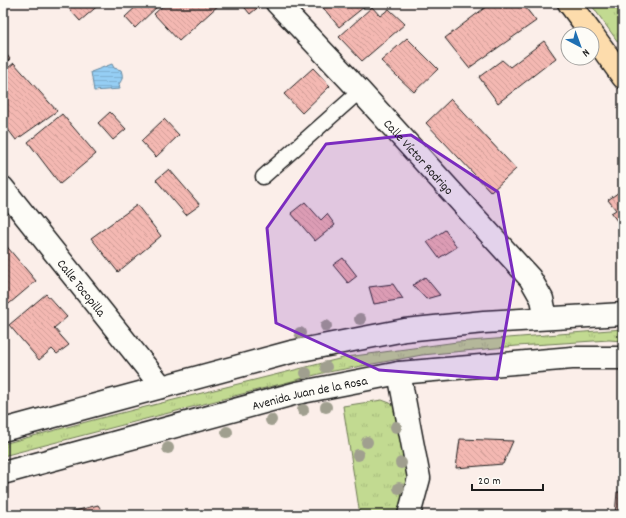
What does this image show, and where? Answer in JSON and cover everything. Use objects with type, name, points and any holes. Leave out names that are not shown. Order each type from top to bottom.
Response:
[{"type":"main road","name":"Calle Víctor Rodrigo","points":[[277,3],[360,91],[530,278],[542,299],[546,318]]},
{"type":"main road","points":[[569,3],[586,26]]},
{"type":"main road","points":[[600,45],[623,77]]},
{"type":"main road","name":"Calle Tocopilla","points":[[3,188],[162,387]]},
{"type":"main road","points":[[3,430],[291,352],[405,330],[484,322],[623,314]]},
{"type":"main road","name":"Avenida Juan de la Rosa","points":[[3,473],[297,393],[399,373],[572,358],[623,358]]},
{"type":"main road","points":[[399,373],[419,478],[409,515]]},
{"type":"lane","points":[[263,177],[360,91]]},
{"type":"highlighted area","points":[[411,135],[498,192],[514,279],[497,379],[379,370],[276,323],[267,228],[326,144]]},
{"type":"green space","points":[[590,3],[623,3],[623,49]]},
{"type":"green space","points":[[623,329],[623,341],[609,340],[517,346],[422,355],[323,373],[3,456],[3,444],[347,357],[457,342]]},
{"type":"green space","points":[[382,400],[390,403],[398,409],[408,481],[398,515],[360,515],[343,406]]},
{"type":"water","points":[[112,64],[114,68],[121,70],[122,77],[119,84],[120,89],[94,91],[91,72]]},
{"type":"building","points":[[64,3],[101,3],[80,21]]},
{"type":"building","points":[[140,3],[161,3],[135,28],[125,17]]},
{"type":"building","points":[[166,3],[221,3],[179,41],[154,14]]},
{"type":"building","points":[[241,3],[261,3],[262,4],[250,14]]},
{"type":"building","points":[[369,3],[339,27],[320,4]]},
{"type":"building","points":[[491,3],[522,3],[536,21],[469,68],[445,38]]},
{"type":"building","points":[[372,7],[380,16],[389,9],[405,24],[362,61],[339,37]]},
{"type":"building","points":[[407,38],[438,69],[414,92],[381,61]]},
{"type":"building","points":[[544,41],[556,58],[498,103],[479,77],[502,60],[510,67]]},
{"type":"building","points":[[3,50],[10,59],[3,65]]},
{"type":"building","points":[[14,63],[57,111],[16,140],[3,123],[3,72]]},
{"type":"building","points":[[313,68],[330,86],[302,113],[284,94]]},
{"type":"building","points":[[451,99],[516,169],[491,192],[426,123]]},
{"type":"building","points":[[110,112],[126,129],[113,140],[98,123]]},
{"type":"building","points":[[62,114],[96,154],[60,184],[28,142]]},
{"type":"building","points":[[164,119],[179,135],[156,157],[141,141]]},
{"type":"building","points":[[169,169],[200,205],[186,215],[156,180]]},
{"type":"building","points":[[623,189],[623,224],[621,226],[611,213],[616,210],[608,200]]},
{"type":"building","points":[[305,202],[321,220],[327,214],[335,225],[315,241],[291,213]]},
{"type":"building","points":[[137,205],[161,236],[118,272],[91,238]]},
{"type":"building","points":[[445,230],[457,247],[439,258],[427,242]]},
{"type":"building","points":[[3,242],[36,281],[3,309]]},
{"type":"building","points":[[343,258],[357,276],[348,283],[333,265]]},
{"type":"building","points":[[425,277],[440,295],[426,299],[413,285]]},
{"type":"building","points":[[393,284],[403,299],[374,304],[369,287]]},
{"type":"building","points":[[46,294],[67,317],[54,328],[69,345],[57,354],[52,349],[39,360],[9,325]]},
{"type":"building","points":[[460,439],[513,441],[503,464],[456,468]]},
{"type":"building","points":[[617,492],[623,492],[623,515],[615,515]]},
{"type":"building","points":[[98,505],[105,515],[59,515]]}]
